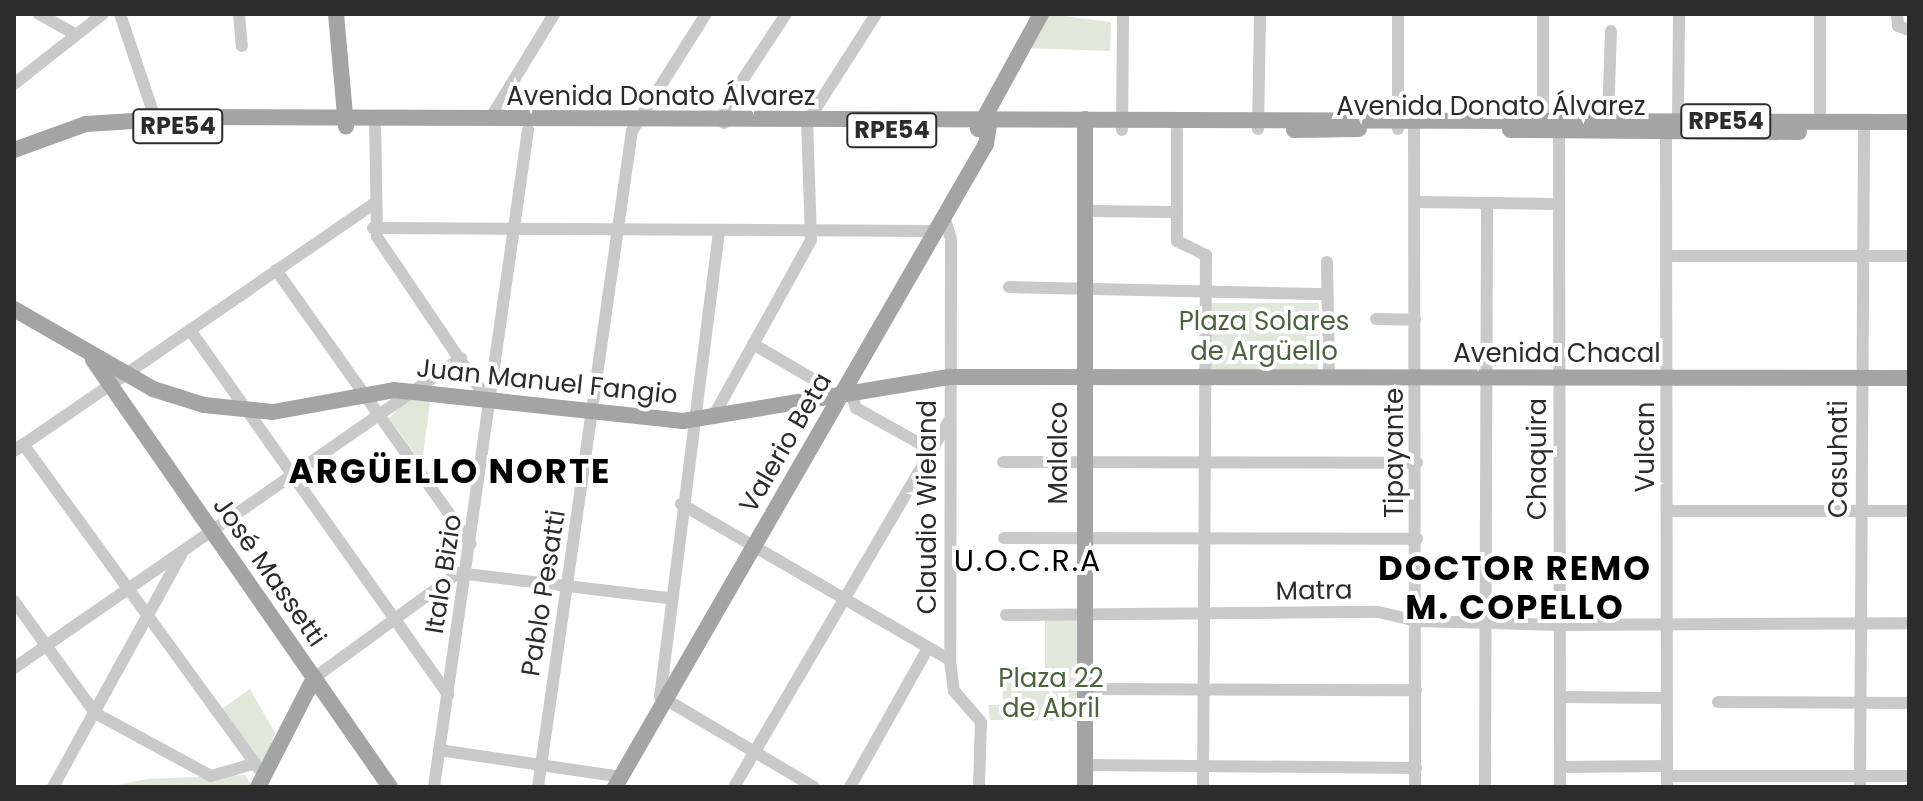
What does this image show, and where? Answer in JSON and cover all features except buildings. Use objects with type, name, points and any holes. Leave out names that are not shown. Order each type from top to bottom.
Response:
[{"type":"main road","points":[[336,14],[346,124]]},
{"type":"main road","name":"Valerio Beta","points":[[618,782],[944,216],[984,125],[1041,14]]},
{"type":"main road","name":"Avenida Donato Álvarez","points":[[14,153],[69,128],[155,118],[346,124]]},
{"type":"main road","name":"Avenida Donato Álvarez","points":[[375,124],[490,119],[634,126],[1406,124],[1548,127],[1909,122]]},
{"type":"main road","name":"Avenida Donato Álvarez","points":[[1548,127],[1608,120],[1671,126],[1909,132]]},
{"type":"main road","name":"Avenida Donato Álvarez","points":[[14,153],[101,128],[346,124],[528,130],[724,123],[806,126]]},
{"type":"main road","name":"Avenida Donato Álvarez","points":[[1122,124],[1177,130],[1258,124]]},
{"type":"main road","name":"Malalco","points":[[1085,125],[1085,787]]},
{"type":"main road","points":[[14,309],[87,352],[116,379]]},
{"type":"main road","name":"Avenida Chacal","points":[[1205,376],[1909,378]]},
{"type":"main road","name":"Juan Manuel Fangio","points":[[116,379],[190,401],[248,410],[293,410],[363,392],[411,391],[490,404],[593,415],[694,420],[950,377],[1205,376]]},
{"type":"main road","name":"José Massetti","points":[[116,379],[211,532],[390,787]]},
{"type":"main road","points":[[261,781],[314,678]]},
{"type":"street","points":[[39,14],[75,34]]},
{"type":"street","points":[[14,84],[103,14]]},
{"type":"street","points":[[120,14],[155,118]]},
{"type":"street","points":[[239,14],[242,46]]},
{"type":"street","points":[[490,119],[554,14]]},
{"type":"street","points":[[634,126],[706,14]]},
{"type":"street","points":[[724,123],[726,105],[786,14]]},
{"type":"street","points":[[713,417],[814,231],[806,126],[876,14]]},
{"type":"street","points":[[1122,124],[1123,14]]},
{"type":"street","points":[[1258,124],[1260,14]]},
{"type":"street","name":"Tipayante","points":[[1398,14],[1415,202],[1415,787]]},
{"type":"street","name":"Chaquira","points":[[1543,14],[1548,127],[1559,204],[1560,787]]},
{"type":"street","name":"Vulcan","points":[[1667,776],[1668,256],[1671,126],[1679,14]]},
{"type":"street","points":[[1820,14],[1820,121]]},
{"type":"street","points":[[1897,14],[1898,26],[1909,30]]},
{"type":"street","points":[[1608,120],[1611,31]]},
{"type":"street","points":[[375,124],[373,228],[490,404]]},
{"type":"street","name":"Pablo Pesatti","points":[[538,787],[634,126]]},
{"type":"street","name":"Italo Bizio","points":[[434,787],[516,231],[528,130]]},
{"type":"street","points":[[1177,130],[1177,241],[1205,252],[1203,787]]},
{"type":"street","name":"Casuhati","points":[[1860,782],[1864,132]]},
{"type":"street","points":[[1415,202],[1559,204]]},
{"type":"street","points":[[1485,787],[1484,377],[1487,203]]},
{"type":"street","points":[[261,781],[19,448],[374,204]]},
{"type":"street","points":[[1087,211],[1176,212]]},
{"type":"street","name":"Claudio Wieland","points":[[944,216],[951,239],[950,660],[956,696],[981,722],[979,787]]},
{"type":"street","points":[[373,228],[620,232],[935,231]]},
{"type":"street","points":[[719,231],[668,598],[664,703],[814,787]]},
{"type":"street","points":[[1668,256],[1909,256]]},
{"type":"street","points":[[1327,262],[1329,377]]},
{"type":"street","points":[[276,270],[471,544]]},
{"type":"street","points":[[1009,287],[1163,287],[1205,296],[1327,294]]},
{"type":"street","points":[[1376,319],[1415,320]]},
{"type":"street","points":[[190,330],[448,695]]},
{"type":"street","points":[[753,344],[928,448]]},
{"type":"street","points":[[14,668],[461,358]]},
{"type":"street","points":[[734,787],[928,448],[949,420]]},
{"type":"street","points":[[1003,462],[1206,460],[1417,463]]},
{"type":"street","points":[[681,504],[927,650],[950,660]]},
{"type":"street","points":[[1668,511],[1909,511]]},
{"type":"street","points":[[1004,538],[1417,539]]},
{"type":"street","points":[[53,787],[183,552]]},
{"type":"street","points":[[314,678],[394,619],[467,572],[668,598]]},
{"type":"street","points":[[14,601],[95,713],[211,776],[250,765]]},
{"type":"street","name":"Matra","points":[[1006,615],[1378,612],[1416,621],[1560,625],[1909,623]]},
{"type":"street","points":[[850,787],[927,650]]},
{"type":"street","points":[[1085,689],[1416,690]]},
{"type":"street","points":[[1560,697],[1666,698]]},
{"type":"street","points":[[1718,702],[1909,703]]},
{"type":"street","points":[[439,750],[540,765],[618,782]]},
{"type":"street","points":[[1085,765],[1416,768]]},
{"type":"street","points":[[1560,767],[1667,776],[1860,782],[1909,776]]},
{"type":"green space","points":[[1047,14],[1111,22],[1110,51],[1025,48]]},
{"type":"green space","name":"Plaza Solares de Argüello","points":[[1209,303],[1319,303],[1318,370],[1209,369]]},
{"type":"green space","points":[[408,399],[430,402],[422,464],[389,418]]},
{"type":"green space","name":"Plaza 22 de Abril","points":[[1045,617],[1080,617],[1080,721],[990,720],[988,705],[1002,705],[1004,668],[1045,668]]},
{"type":"green space","points":[[250,689],[275,733],[263,765],[220,710]]},
{"type":"green space","points":[[245,775],[253,787],[108,787],[147,779]]},
{"type":"district","name":"ARGÜELLO NORTE","points":[[450,472]]},
{"type":"district","name":"U.O.C.R.A","points":[[1028,561]]},
{"type":"district","name":"DOCTOR REMO M. COPELLO","points":[[1515,588]]}]
